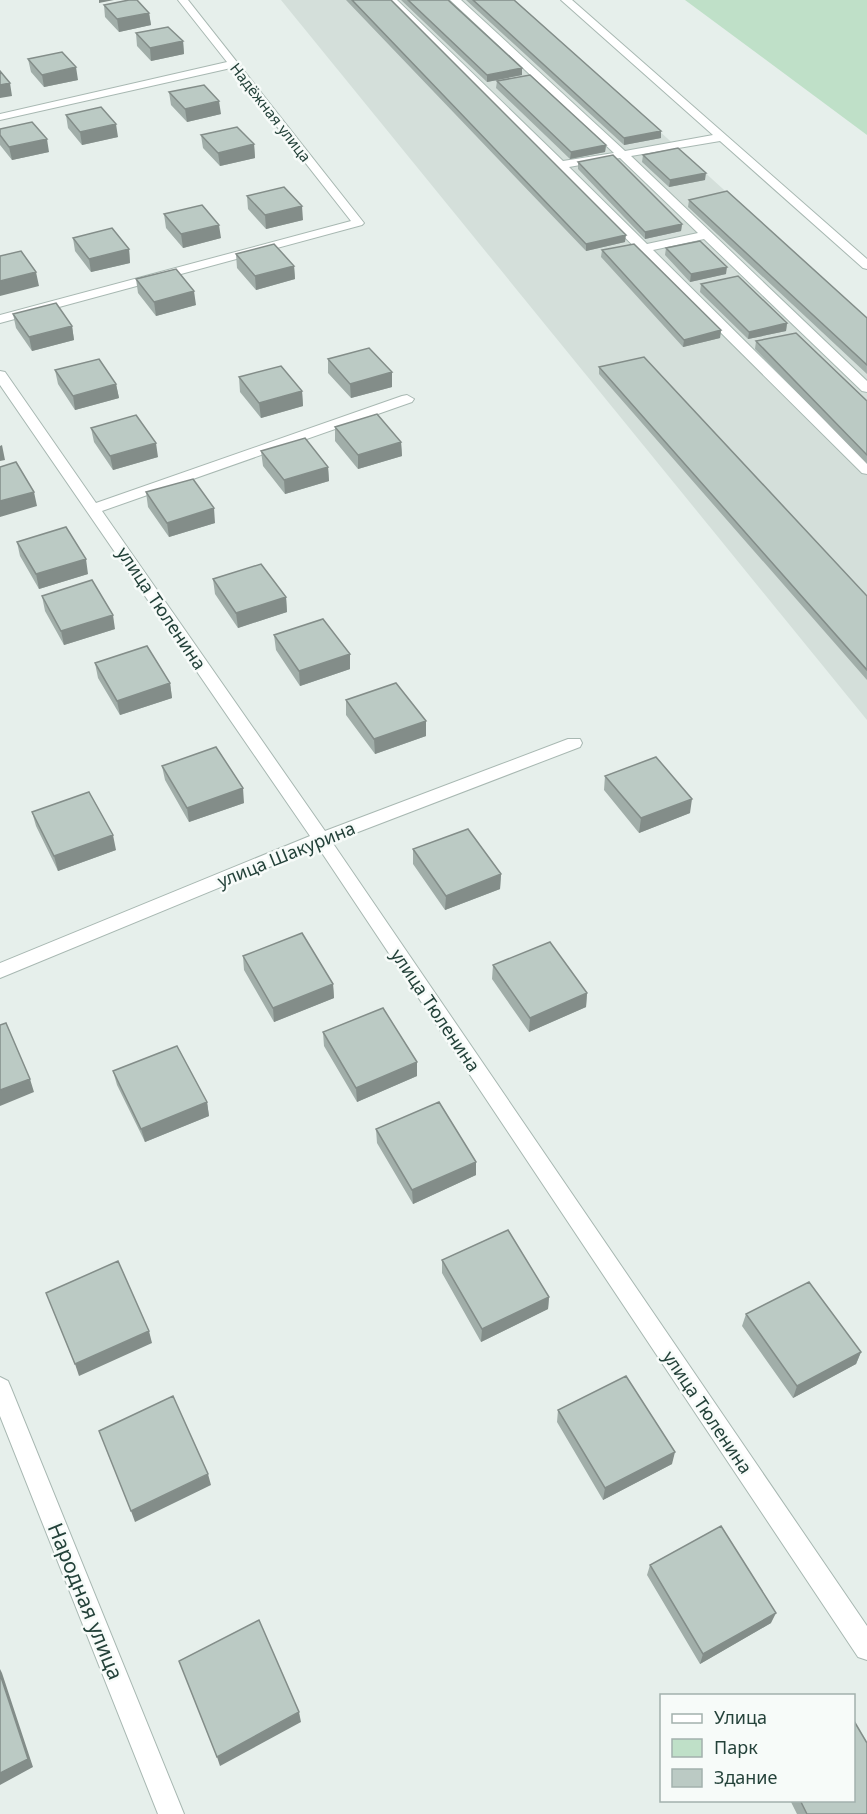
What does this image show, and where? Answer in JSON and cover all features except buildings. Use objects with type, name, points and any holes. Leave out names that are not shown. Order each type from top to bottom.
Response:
[{"type":"street","name":"Надёжная улица","points":[[0,319],[358,224],[183,0]]},
{"type":"street","points":[[391,0],[561,165],[867,470]]},
{"type":"street","points":[[455,0],[623,154],[867,388]]},
{"type":"street","points":[[566,0],[867,265]]},
{"type":"street","points":[[0,117],[233,64]]},
{"type":"street","points":[[561,165],[723,137]]},
{"type":"street","points":[[645,248],[707,235]]},
{"type":"street","name":"улица Тюленина","points":[[0,375],[321,839],[867,1648]]},
{"type":"street","points":[[94,509],[407,399]]},
{"type":"street","name":"улица Шакурина","points":[[0,970],[321,839],[574,743]]},
{"type":"street","name":"Народная улица","points":[[0,1388],[171,1814]]},
{"type":"shaded area","points":[[281,0],[515,0],[867,320],[867,720]]},
{"type":"green space","points":[[685,0],[867,0],[867,135]]}]
